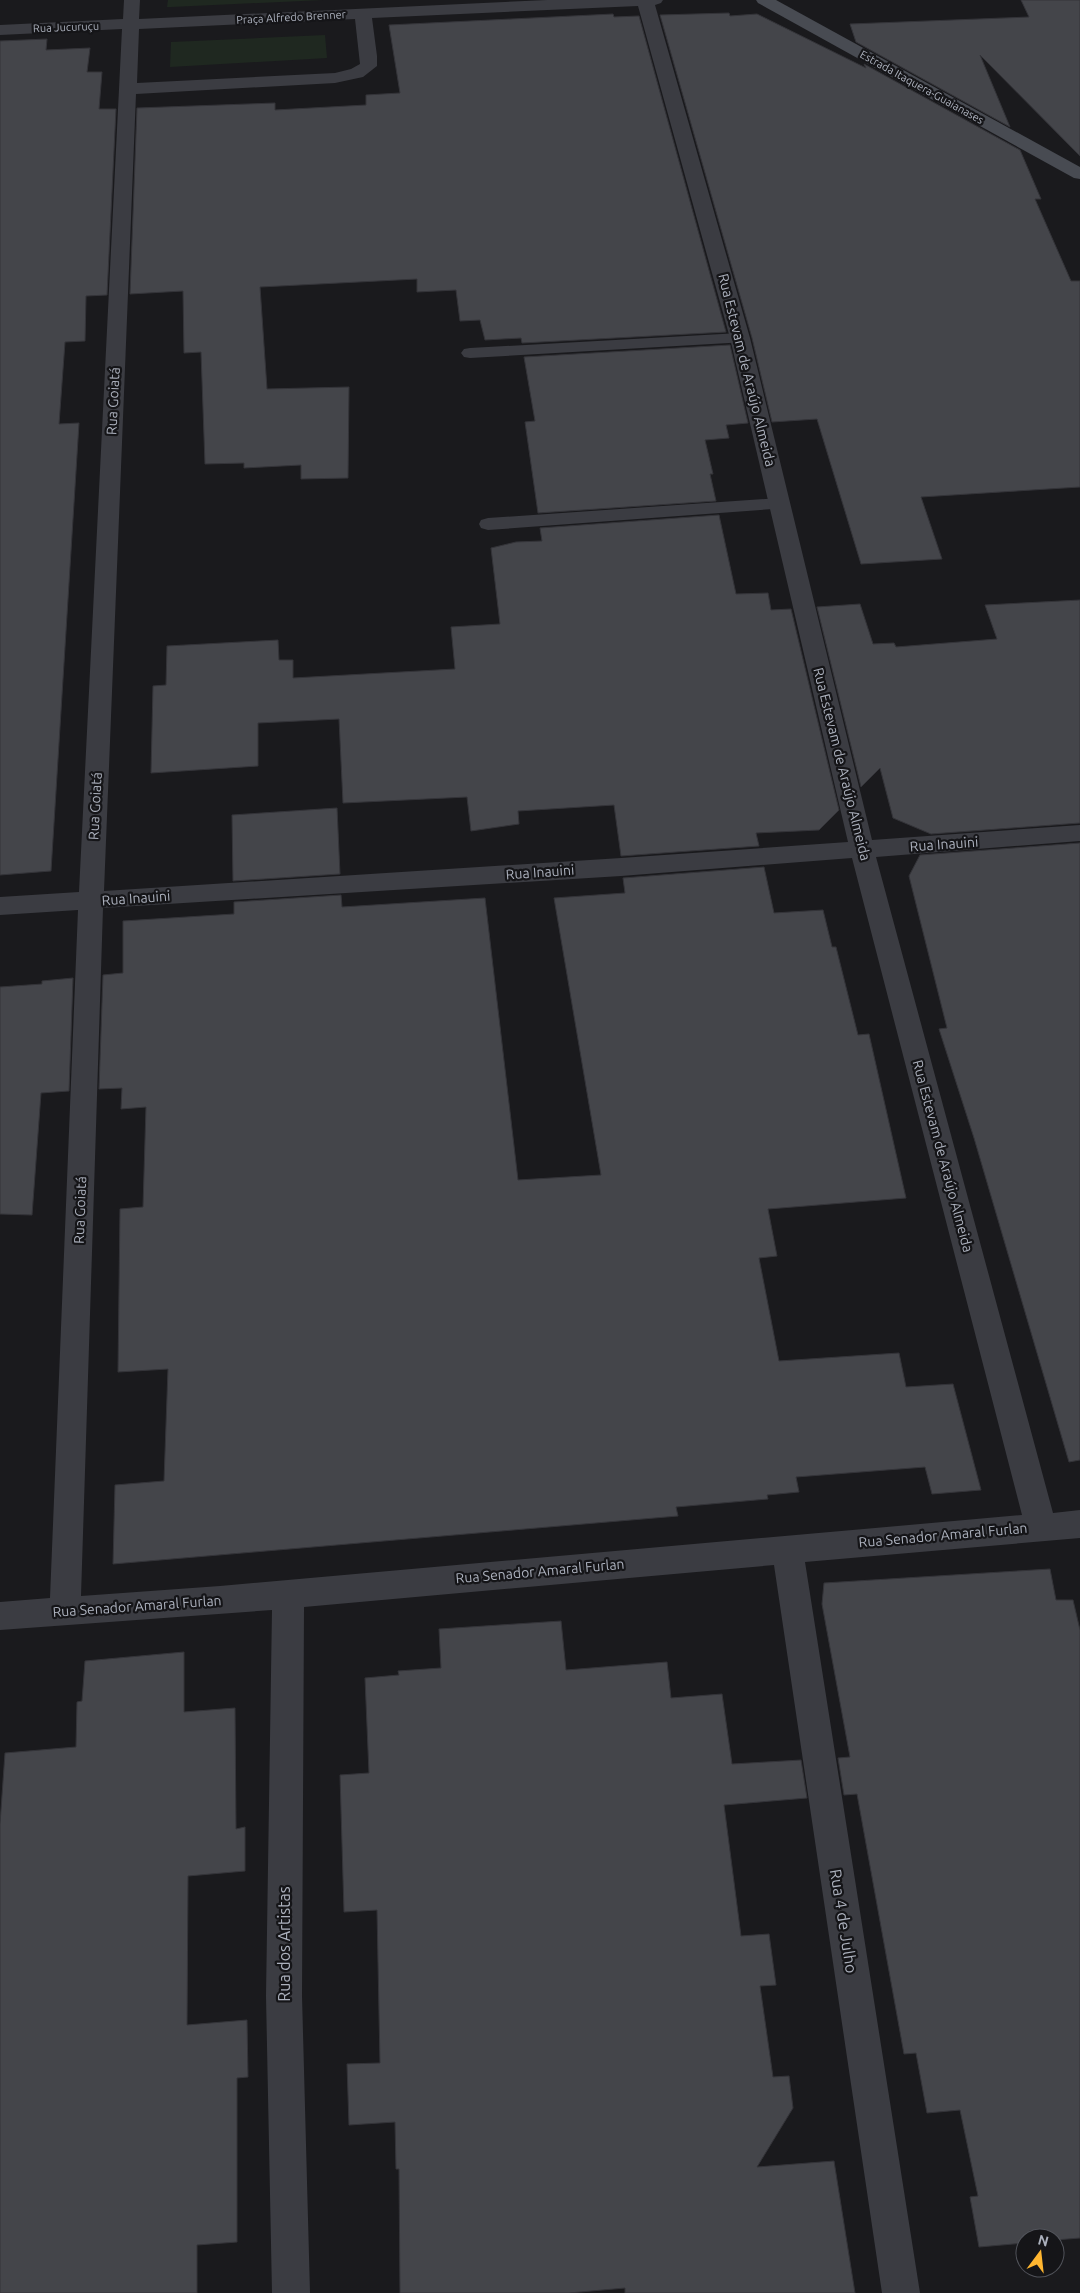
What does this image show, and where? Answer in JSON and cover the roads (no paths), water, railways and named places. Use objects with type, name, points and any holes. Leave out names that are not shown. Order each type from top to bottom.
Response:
[{"type":"main road","name":"Estrada Itaquera-Guaianases","points":[[764,0],[1080,174]]},
{"type":"street","name":"Rua Goiatá","points":[[65,1612],[91,901],[132,0]]},
{"type":"street","name":"Rua Estevam de Araújo Almeida","points":[[646,0],[740,338],[862,850],[1041,1527]]},
{"type":"street","points":[[374,9],[655,0]]},
{"type":"street","name":"Praça Alfredo Brenner","points":[[127,89],[335,78],[357,73],[368,66],[374,9],[131,24]]},
{"type":"street","name":"Rua Jucuruçu","points":[[0,30],[131,24]]},
{"type":"street","name":"Rua Inauini","points":[[0,906],[620,867],[1080,833]]},
{"type":"street","name":"Rua Senador Amaral Furlan","points":[[0,1616],[288,1594],[1080,1524]]},
{"type":"street","name":"Rua 4 de Julho","points":[[787,1549],[901,2293]]},
{"type":"street","name":"Rua dos Artistas","points":[[288,1594],[284,1996],[291,2293]]},
{"type":"lane","points":[[470,353],[740,338]]},
{"type":"lane","points":[[488,524],[780,504]]}]
